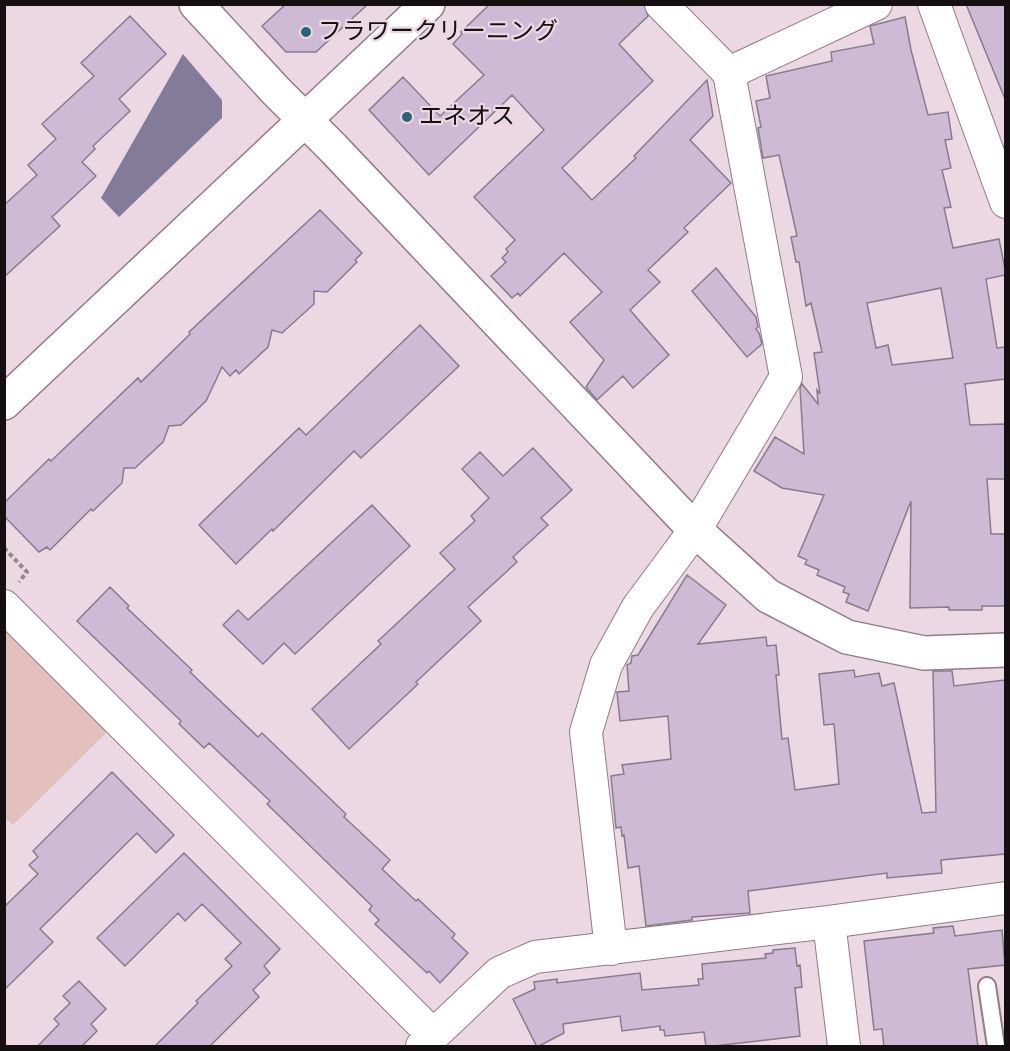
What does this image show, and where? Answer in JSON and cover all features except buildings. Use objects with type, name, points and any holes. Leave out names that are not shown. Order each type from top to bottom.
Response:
[{"type":"street","points":[[196,4],[695,530],[768,596],[847,638],[924,653],[1005,650]]},
{"type":"street","points":[[4,403],[428,4]]},
{"type":"street","points":[[611,949],[586,732],[606,665],[638,607],[695,530],[786,377],[729,73],[661,4]]},
{"type":"street","points":[[729,73],[876,4]]},
{"type":"street","points":[[934,4],[1005,202]]},
{"type":"street","points":[[8,597],[427,1041],[499,973],[535,957],[829,922],[1005,898]]},
{"type":"street","points":[[829,922],[844,1047]]},
{"type":"lane","points":[[987,986],[996,1047]]},
{"type":"path","points":[[4,548],[27,572],[25,578],[8,597]]},
{"type":"shaded area","points":[[183,54],[222,100],[222,118],[119,217],[101,198]]},
{"type":"shaded area","points":[[4,626],[108,731],[13,825],[4,817]]},
{"type":"place","name":"フラワークリーニング","points":[[306,32]]},
{"type":"place","name":"エネオス","points":[[407,117]]}]
